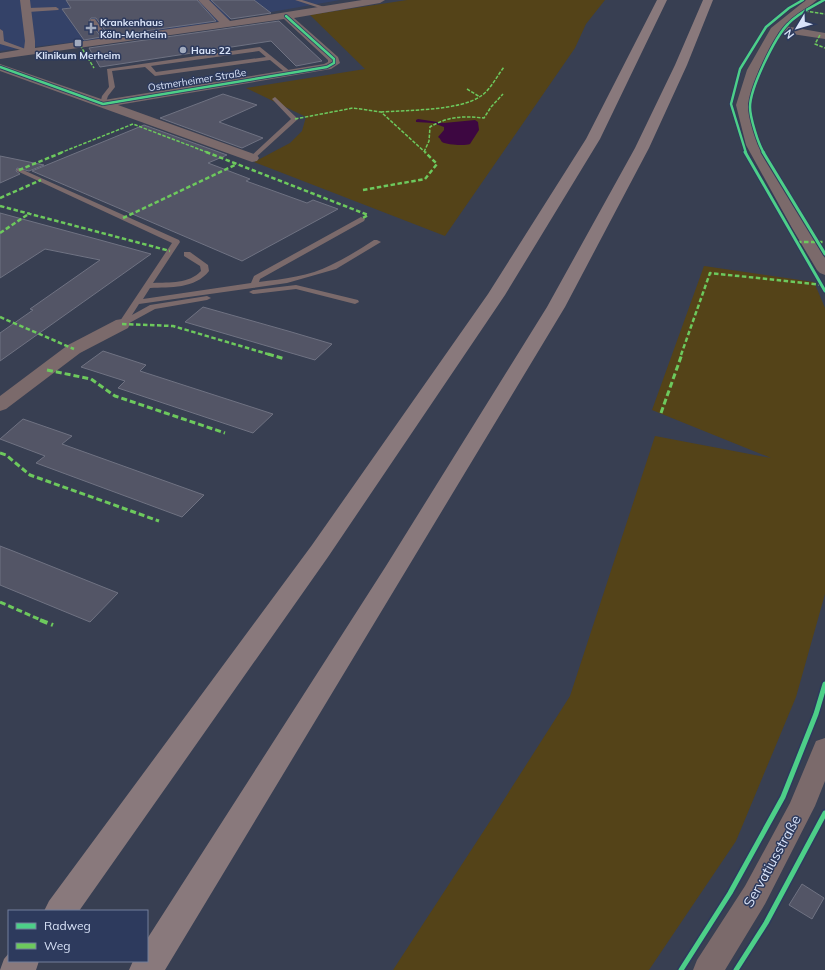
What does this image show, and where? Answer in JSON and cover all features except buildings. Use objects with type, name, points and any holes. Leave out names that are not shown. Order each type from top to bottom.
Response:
[{"type":"highway","points":[[61,910],[315,558],[496,295],[593,139],[662,0]]},
{"type":"highway","points":[[146,970],[394,572],[556,308],[642,148],[681,65],[708,0]]},
{"type":"highway","points":[[16,970],[22,962]]},
{"type":"street","points":[[204,0],[227,24]]},
{"type":"street","points":[[0,56],[286,16],[380,0]]},
{"type":"street","points":[[812,0],[776,28],[753,70],[742,105],[752,145],[825,270]]},
{"type":"street","points":[[26,5],[30,41],[29,52]]},
{"type":"street","name":"Ostmerheimer Straße","points":[[103,104],[327,67],[334,63],[334,59],[286,16]]},
{"type":"street","points":[[776,28],[825,36]]},
{"type":"street","name":"Ostmerheimer Straße","points":[[0,67],[252,158]]},
{"type":"street","points":[[0,405],[74,349],[122,324]]},
{"type":"street","name":"Servatiusstraße","points":[[708,970],[754,895],[798,813],[825,748]]},
{"type":"lane","points":[[297,0],[328,9]]},
{"type":"lane","points":[[26,5],[56,8]]},
{"type":"lane","points":[[93,20],[108,41]]},
{"type":"lane","points":[[0,31],[1,42],[29,52]]},
{"type":"lane","points":[[103,104],[105,96],[112,87],[109,70],[260,49],[289,73]]},
{"type":"lane","points":[[146,64],[155,74],[271,58]]},
{"type":"lane","points":[[252,158],[295,119],[275,99]]},
{"type":"lane","points":[[19,170],[176,242],[122,324]]},
{"type":"lane","points":[[254,285],[257,278],[361,219]]},
{"type":"lane","points":[[137,302],[284,281],[333,267],[377,242]]},
{"type":"lane","points":[[147,286],[184,283],[202,276],[205,271],[204,265],[187,254]]},
{"type":"lane","points":[[122,324],[153,307],[215,297],[296,287],[355,302]]},
{"type":"shaded area","name":"Krankenhaus Köln-Merheim","points":[[0,0],[340,0],[158,32],[0,51]]},
{"type":"shaded area","points":[[407,0],[605,0],[586,24],[575,48],[445,236],[254,162],[290,143],[302,131],[306,117],[246,88],[365,69],[310,15]]},
{"type":"shaded area","points":[[418,119],[444,123],[475,120],[478,122],[479,130],[468,145],[448,144],[442,142],[438,137],[444,130],[444,127],[433,123],[416,122]]},
{"type":"shaded area","points":[[704,266],[814,282],[825,308],[825,594],[796,697],[736,841],[649,970],[393,970],[570,696],[655,436],[771,458],[652,410]]},
{"type":"marked path","points":[[805,11],[825,14]]},
{"type":"marked path","points":[[820,35],[815,44],[825,48]]},
{"type":"marked path","points":[[80,45],[94,68]]},
{"type":"marked path","points":[[381,112],[448,107],[473,101],[484,93],[504,67]]},
{"type":"marked path","points":[[467,89],[480,97]]},
{"type":"marked path","points":[[424,152],[429,141],[430,127],[449,118],[484,118],[491,107],[503,94]]},
{"type":"marked path","points":[[295,119],[353,108],[381,112],[437,164],[425,179],[363,190]]},
{"type":"marked path","points":[[19,170],[133,124],[368,215],[361,219]]},
{"type":"marked path","points":[[123,218],[237,164]]},
{"type":"marked path","points":[[0,198],[41,180]]},
{"type":"marked path","points":[[0,206],[170,251]]},
{"type":"marked path","points":[[0,233],[30,213]]},
{"type":"marked path","points":[[797,242],[825,242]]},
{"type":"marked path","points":[[661,413],[710,273],[823,285]]},
{"type":"marked path","points":[[0,317],[74,349]]},
{"type":"marked path","points":[[122,324],[173,326],[285,359]]},
{"type":"marked path","points":[[47,370],[91,379],[115,396],[225,433]]},
{"type":"marked path","points":[[0,453],[6,455],[30,475],[159,521]]},
{"type":"marked path","points":[[0,602],[53,625]]},
{"type":"cycle path","points":[[803,0],[789,8],[766,27],[740,69],[731,104],[743,149],[825,291]]},
{"type":"cycle path","points":[[824,0],[804,11],[784,29],[760,70],[750,106],[759,146],[825,254]]},
{"type":"cycle path","points":[[0,67],[103,104],[327,67],[334,63],[334,59],[286,16]]},
{"type":"cycle path","points":[[681,970],[730,893],[783,797],[816,714],[825,684]]},
{"type":"cycle path","points":[[736,970],[766,923],[825,813]]},
{"type":"place","name":"Krankenhaus Köln-Merheim","points":[[91,28]]},
{"type":"place","name":"Klinikum Merheim","points":[[78,43]]},
{"type":"place","name":"Haus 22","points":[[183,50]]}]
